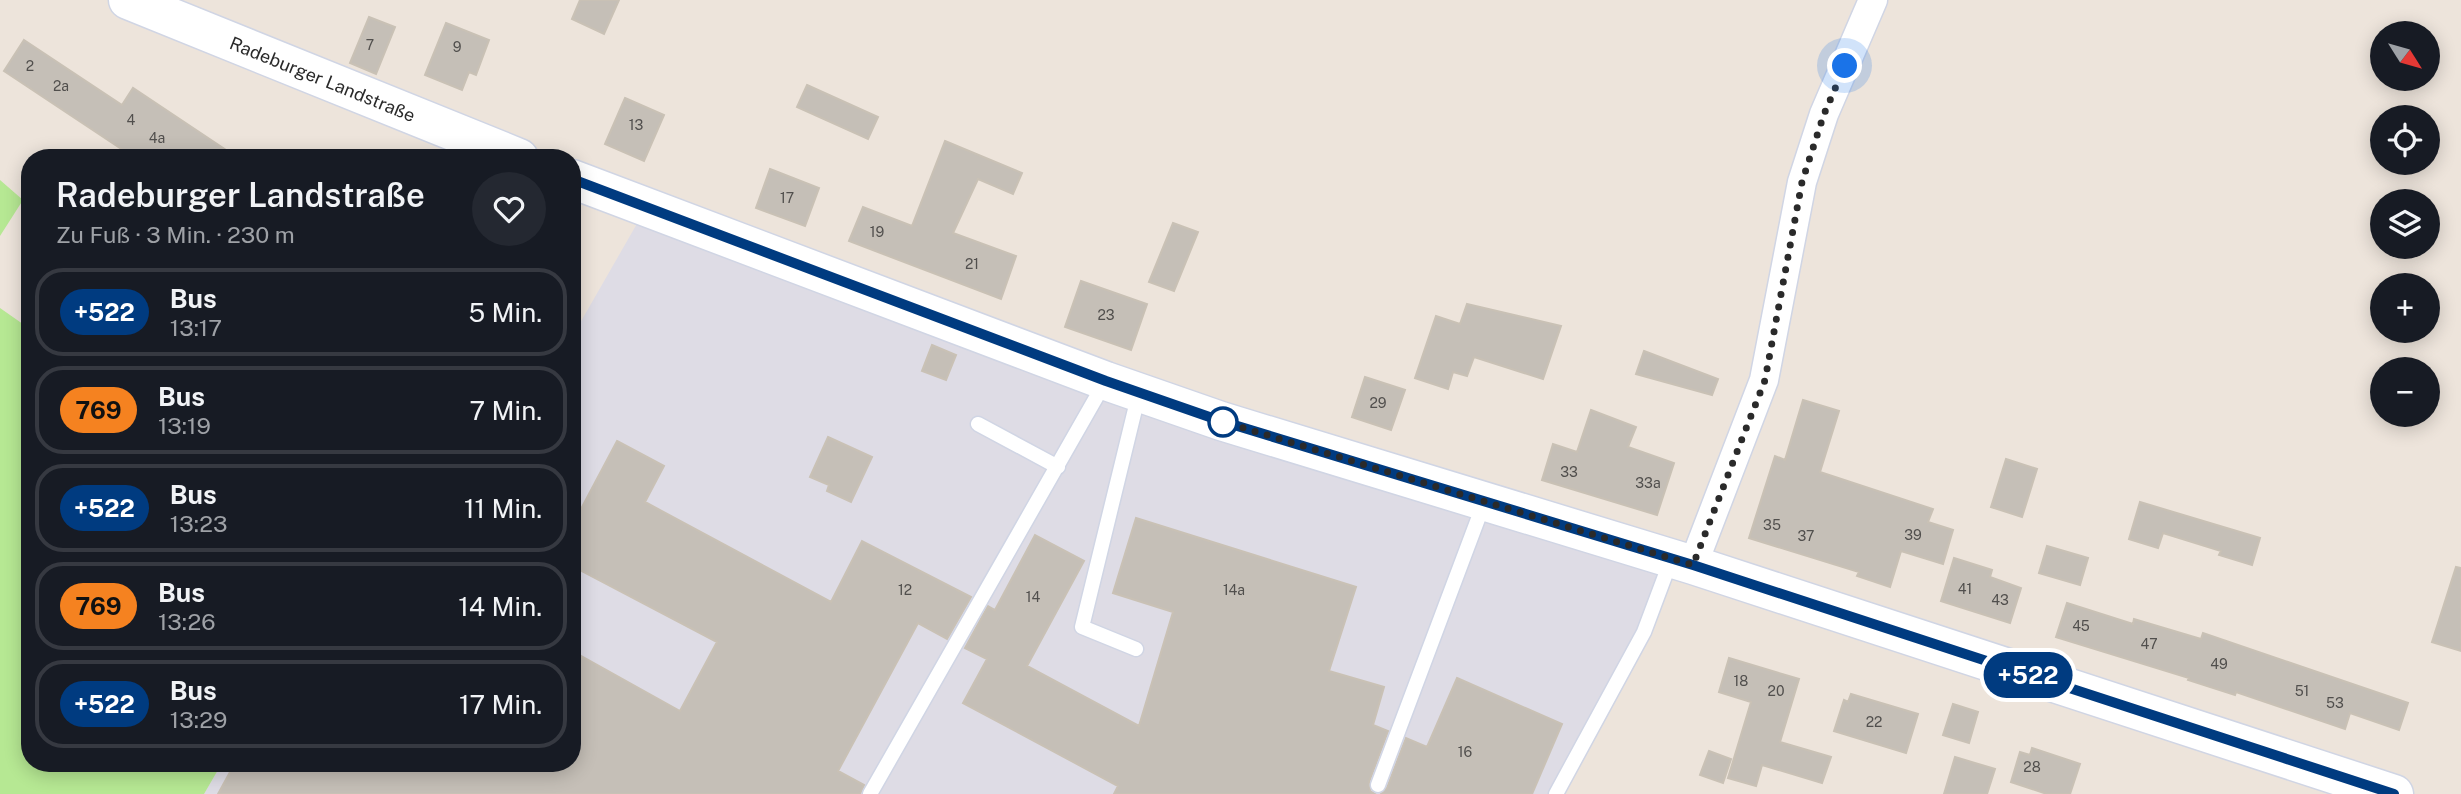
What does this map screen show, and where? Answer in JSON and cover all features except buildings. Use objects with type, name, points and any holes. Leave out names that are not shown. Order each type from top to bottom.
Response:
[{"type":"street","name":"Radeburger Landstraße","points":[[128,0],[497,149]]},
{"type":"street","points":[[1682,562],[1765,380],[1802,182],[1824,114],[1873,0]]},
{"type":"street","points":[[581,182],[1221,421],[1682,562],[2394,794]]},
{"type":"lane","points":[[870,794],[1058,467],[1123,386]]},
{"type":"lane","points":[[1123,386],[1082,627],[1136,649]]},
{"type":"lane","points":[[978,424],[1058,467]]},
{"type":"lane","points":[[1378,785],[1485,502]]},
{"type":"lane","points":[[1556,794],[1682,562]]},
{"type":"shaded area","points":[[650,201],[1671,559],[1644,632],[1556,794],[204,794],[217,772],[581,772],[581,321]]},
{"type":"green space","points":[[0,180],[21,198],[21,203],[0,236]]},
{"type":"green space","points":[[0,308],[21,323],[21,772],[217,772],[204,794],[0,794]]},
{"type":"bus line","name":"+522","points":[[581,182],[1106,381],[1221,421],[1693,565],[2394,794]]},
{"type":"route","points":[[1223,422],[1221,421],[1693,565],[1765,380],[1802,182],[1824,114],[1845,66]]}]
